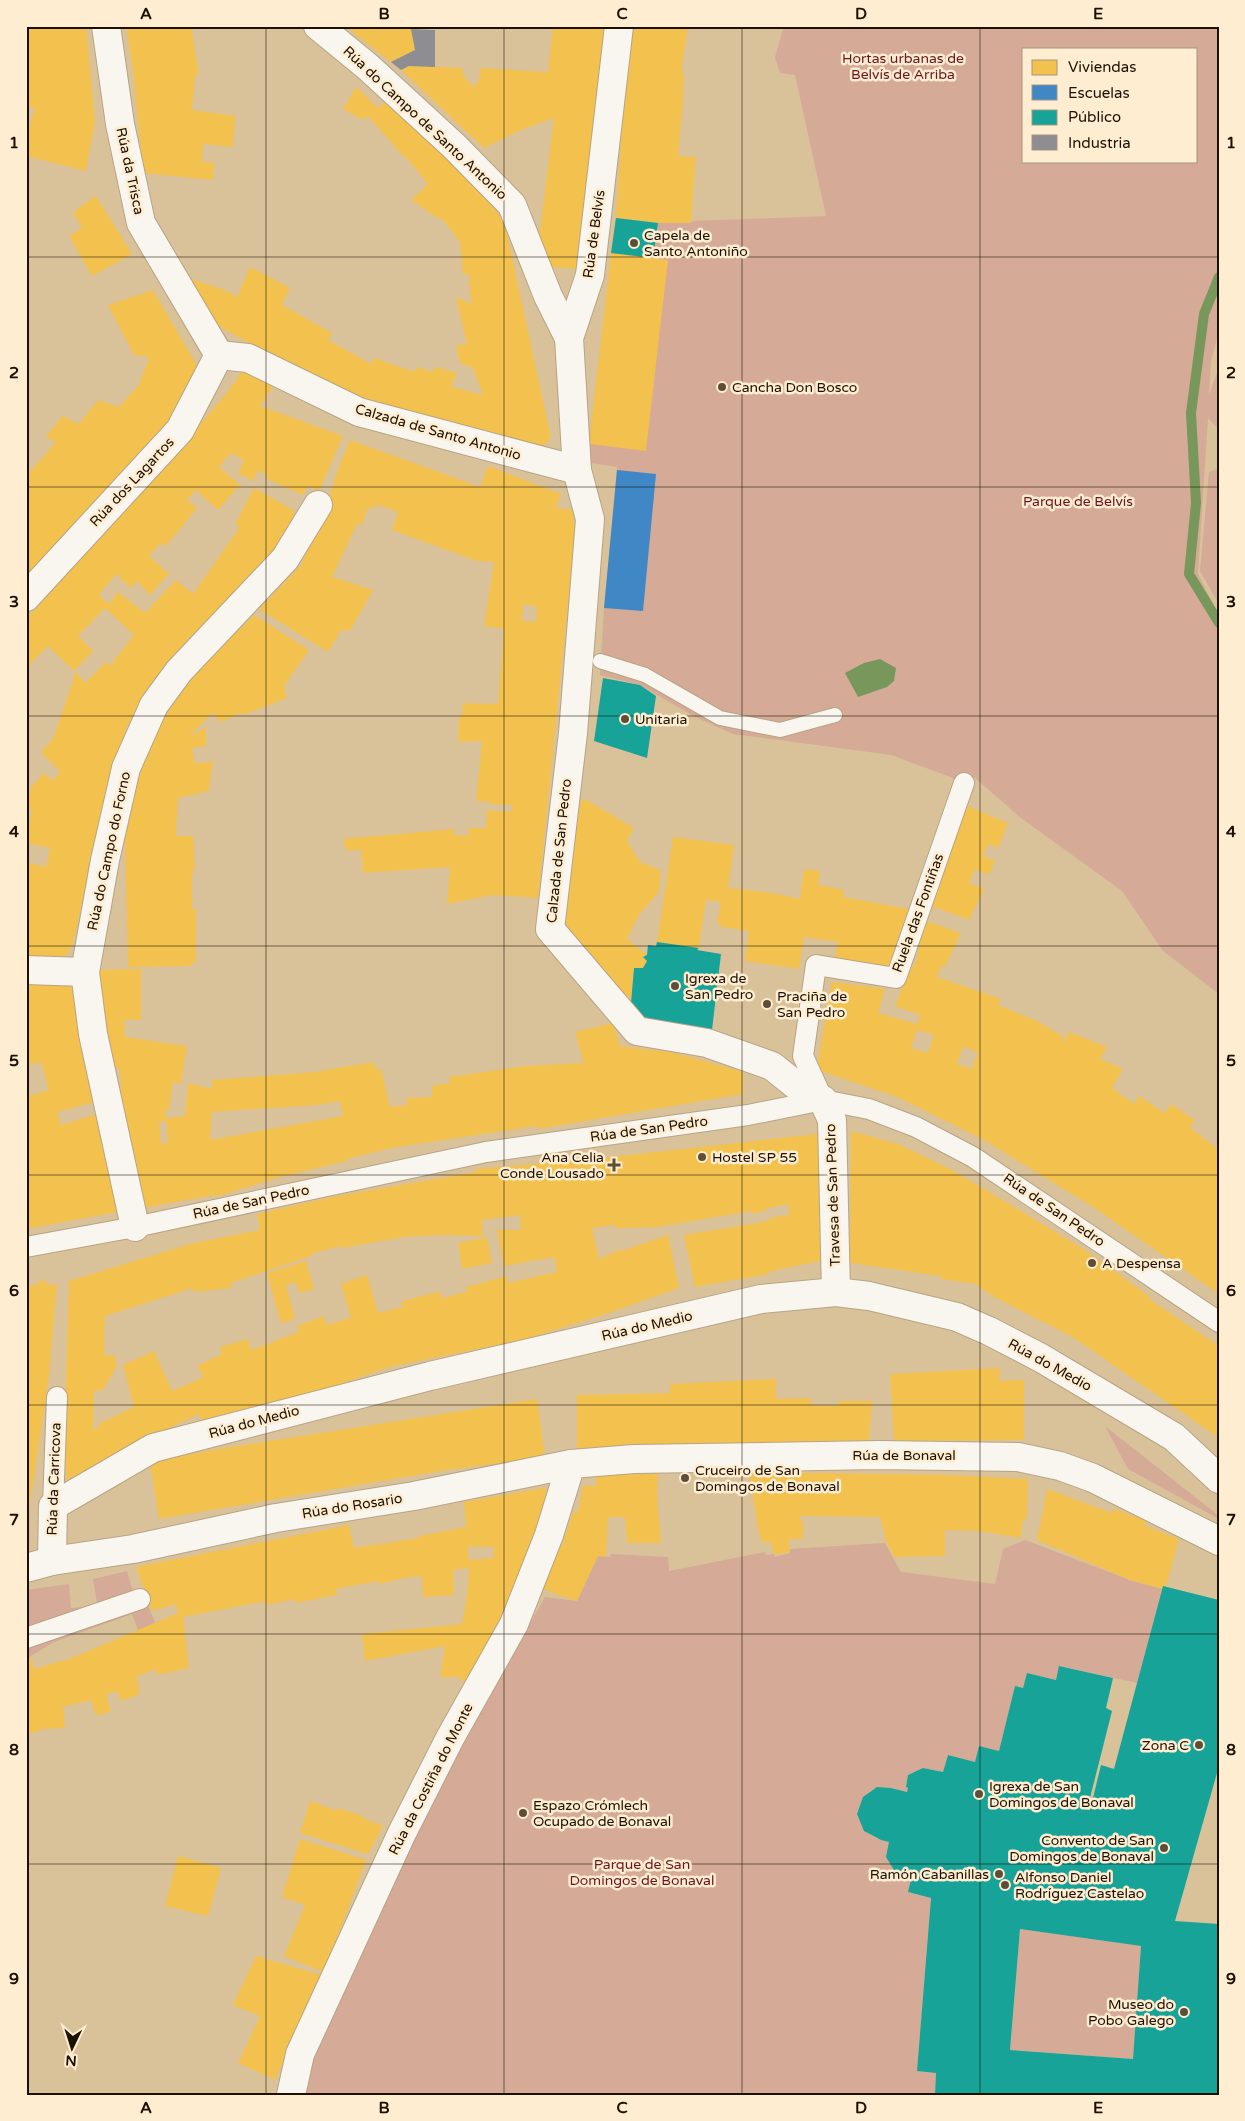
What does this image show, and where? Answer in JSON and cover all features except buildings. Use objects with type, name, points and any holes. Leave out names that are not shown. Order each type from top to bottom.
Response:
[{"type":"street","name":"Rúa da Trisca","points":[[106,26],[120,124],[141,222],[219,355]]},
{"type":"street","name":"Rúa do Campo de Santo Antonio","points":[[318,26],[368,67],[454,146],[512,205],[548,296],[569,338]]},
{"type":"street","name":"Rúa de Belvís","points":[[577,470],[569,338],[590,274],[619,26]]},
{"type":"street","name":"Calzada de Santo Antonio","points":[[219,355],[248,358],[359,412],[577,470]]},
{"type":"street","name":"Rúa dos Lagartos","points":[[26,597],[180,430],[219,355]]},
{"type":"street","name":"Calzada de San Pedro","points":[[577,470],[590,519],[573,733],[550,929],[637,1031],[707,1044],[772,1066],[802,1090],[823,1100]]},
{"type":"street","name":"Rúa do Campo do Forno","points":[[135,1227],[93,1034],[85,972],[105,860],[126,768],[154,705],[179,671],[285,559],[318,505]]},
{"type":"street","name":"Ruela das Fontiñas","points":[[823,1100],[803,1056],[816,965],[896,978],[964,783]]},
{"type":"street","points":[[26,970],[85,972]]},
{"type":"street","name":"Rúa de San Pedro","points":[[26,1247],[135,1227],[486,1152],[748,1115],[823,1100],[869,1109],[916,1127],[973,1157],[1219,1322]]},
{"type":"street","name":"Travesa de San Pedro","points":[[823,1100],[832,1120],[836,1292]]},
{"type":"street","name":"Rúa do Medio","points":[[53,1506],[153,1448],[430,1376],[761,1299],[836,1292],[869,1296],[957,1316],[989,1331],[1041,1358],[1174,1437],[1219,1479]]},
{"type":"street","name":"Rúa da Carricova","points":[[52,1561],[57,1397]]},
{"type":"street","name":"Rúa de Bonaval","points":[[571,1464],[634,1459],[806,1455],[1018,1457],[1060,1466],[1093,1478],[1219,1541]]},
{"type":"street","name":"Rúa do Rosario","points":[[26,1568],[52,1561],[133,1548],[276,1518],[414,1496],[571,1464]]},
{"type":"street","name":"Rúa da Costiña do Monte","points":[[291,2095],[300,2054],[401,1835],[450,1738],[514,1624],[549,1535],[571,1464]]},
{"type":"street","points":[[26,1638],[140,1599]]},
{"type":"lane","points":[[600,661],[645,676],[720,718],[732,722],[780,730],[835,716]]},
{"type":"green space","points":[[784,26],[1219,26],[1219,331],[1211,361],[1209,395],[1219,367],[1219,430],[1208,418],[1198,574],[1219,615],[1219,994],[1163,951],[1122,891],[1021,818],[974,777],[955,782],[953,778],[891,755],[733,734],[695,717],[640,685],[600,675],[617,467],[591,463],[589,444],[616,218],[658,223],[691,223],[692,221],[826,216],[795,75],[780,73],[775,57]]},
{"type":"green space","points":[[1219,468],[1219,604],[1200,571],[1209,472]]},
{"type":"green space","points":[[1105,1426],[1219,1516],[1219,1519],[1128,1469]]},
{"type":"green space","name":"Parque de San Domingos de Bonaval","points":[[1025,1540],[1130,1580],[1162,1589],[1137,1683],[1060,1666],[1056,1680],[1027,1673],[1023,1688],[1015,1686],[999,1751],[979,1746],[975,1762],[948,1755],[943,1772],[923,1768],[908,1775],[907,1792],[888,1788],[875,1789],[865,1797],[861,1804],[857,1814],[866,1830],[873,1836],[889,1842],[894,1870],[905,1873],[906,1870],[913,1871],[908,1892],[931,1898],[917,2071],[936,2073],[935,2095],[300,2095],[352,1966],[381,1903],[412,1840],[477,1718],[545,1597],[577,1601],[598,1556],[610,1557],[611,1554],[668,1557],[669,1571],[765,1552],[766,1555],[774,1554],[775,1557],[790,1553],[790,1549],[885,1543],[901,1572],[995,1584],[1003,1549]]},
{"type":"green space","points":[[127,1571],[137,1606],[147,1602],[155,1623],[138,1630],[132,1614],[54,1642],[26,1659],[26,1590],[69,1584],[71,1608],[84,1607],[97,1603],[93,1579]]},
{"type":"green space","points":[[1020,1929],[1141,1946],[1133,2059],[1010,2050]]},
{"type":"shaded area","points":[[880,659],[896,668],[894,681],[887,687],[858,697],[845,673],[864,663]]},
{"type":"waterway","points":[[1219,277],[1204,314],[1191,413],[1196,503],[1189,574],[1219,623]]},
{"type":"place","name":"Capela de Santo Antoniño","points":[[634,243]]},
{"type":"place","name":"Cancha Don Bosco","points":[[722,387]]},
{"type":"place","name":"Unitaria","points":[[625,719]]},
{"type":"place","name":"Igrexa de San Pedro","points":[[675,986]]},
{"type":"place","name":"Praciña de San Pedro","points":[[767,1004]]},
{"type":"place","name":"Hostel SP 55","points":[[702,1157]]},
{"type":"place","name":"Ana Celia Conde Lousado","points":[[614,1165]]},
{"type":"place","name":"A Despensa","points":[[1092,1263]]},
{"type":"place","name":"Cruceiro de San Domingos de Bonaval","points":[[685,1478]]},
{"type":"place","name":"Zona C","points":[[1199,1745]]},
{"type":"place","name":"Igrexa de San Domingos de Bonaval","points":[[979,1794]]},
{"type":"place","name":"Espazo Crómlech Ocupado de Bonaval","points":[[523,1813]]},
{"type":"place","name":"Convento de San Domingos de Bonaval","points":[[1164,1848]]},
{"type":"place","name":"Ramón Cabanillas","points":[[999,1874]]},
{"type":"place","name":"Alfonso Daniel Rodríguez Castelao","points":[[1005,1885]]},
{"type":"place","name":"Museo do Pobo Galego","points":[[1184,2012]]},
{"type":"park label","name":"Hortas urbanas de Belvís de Arriba","points":[[903,66]]},
{"type":"park label","name":"Parque de Belvís","points":[[1078,501]]}]
